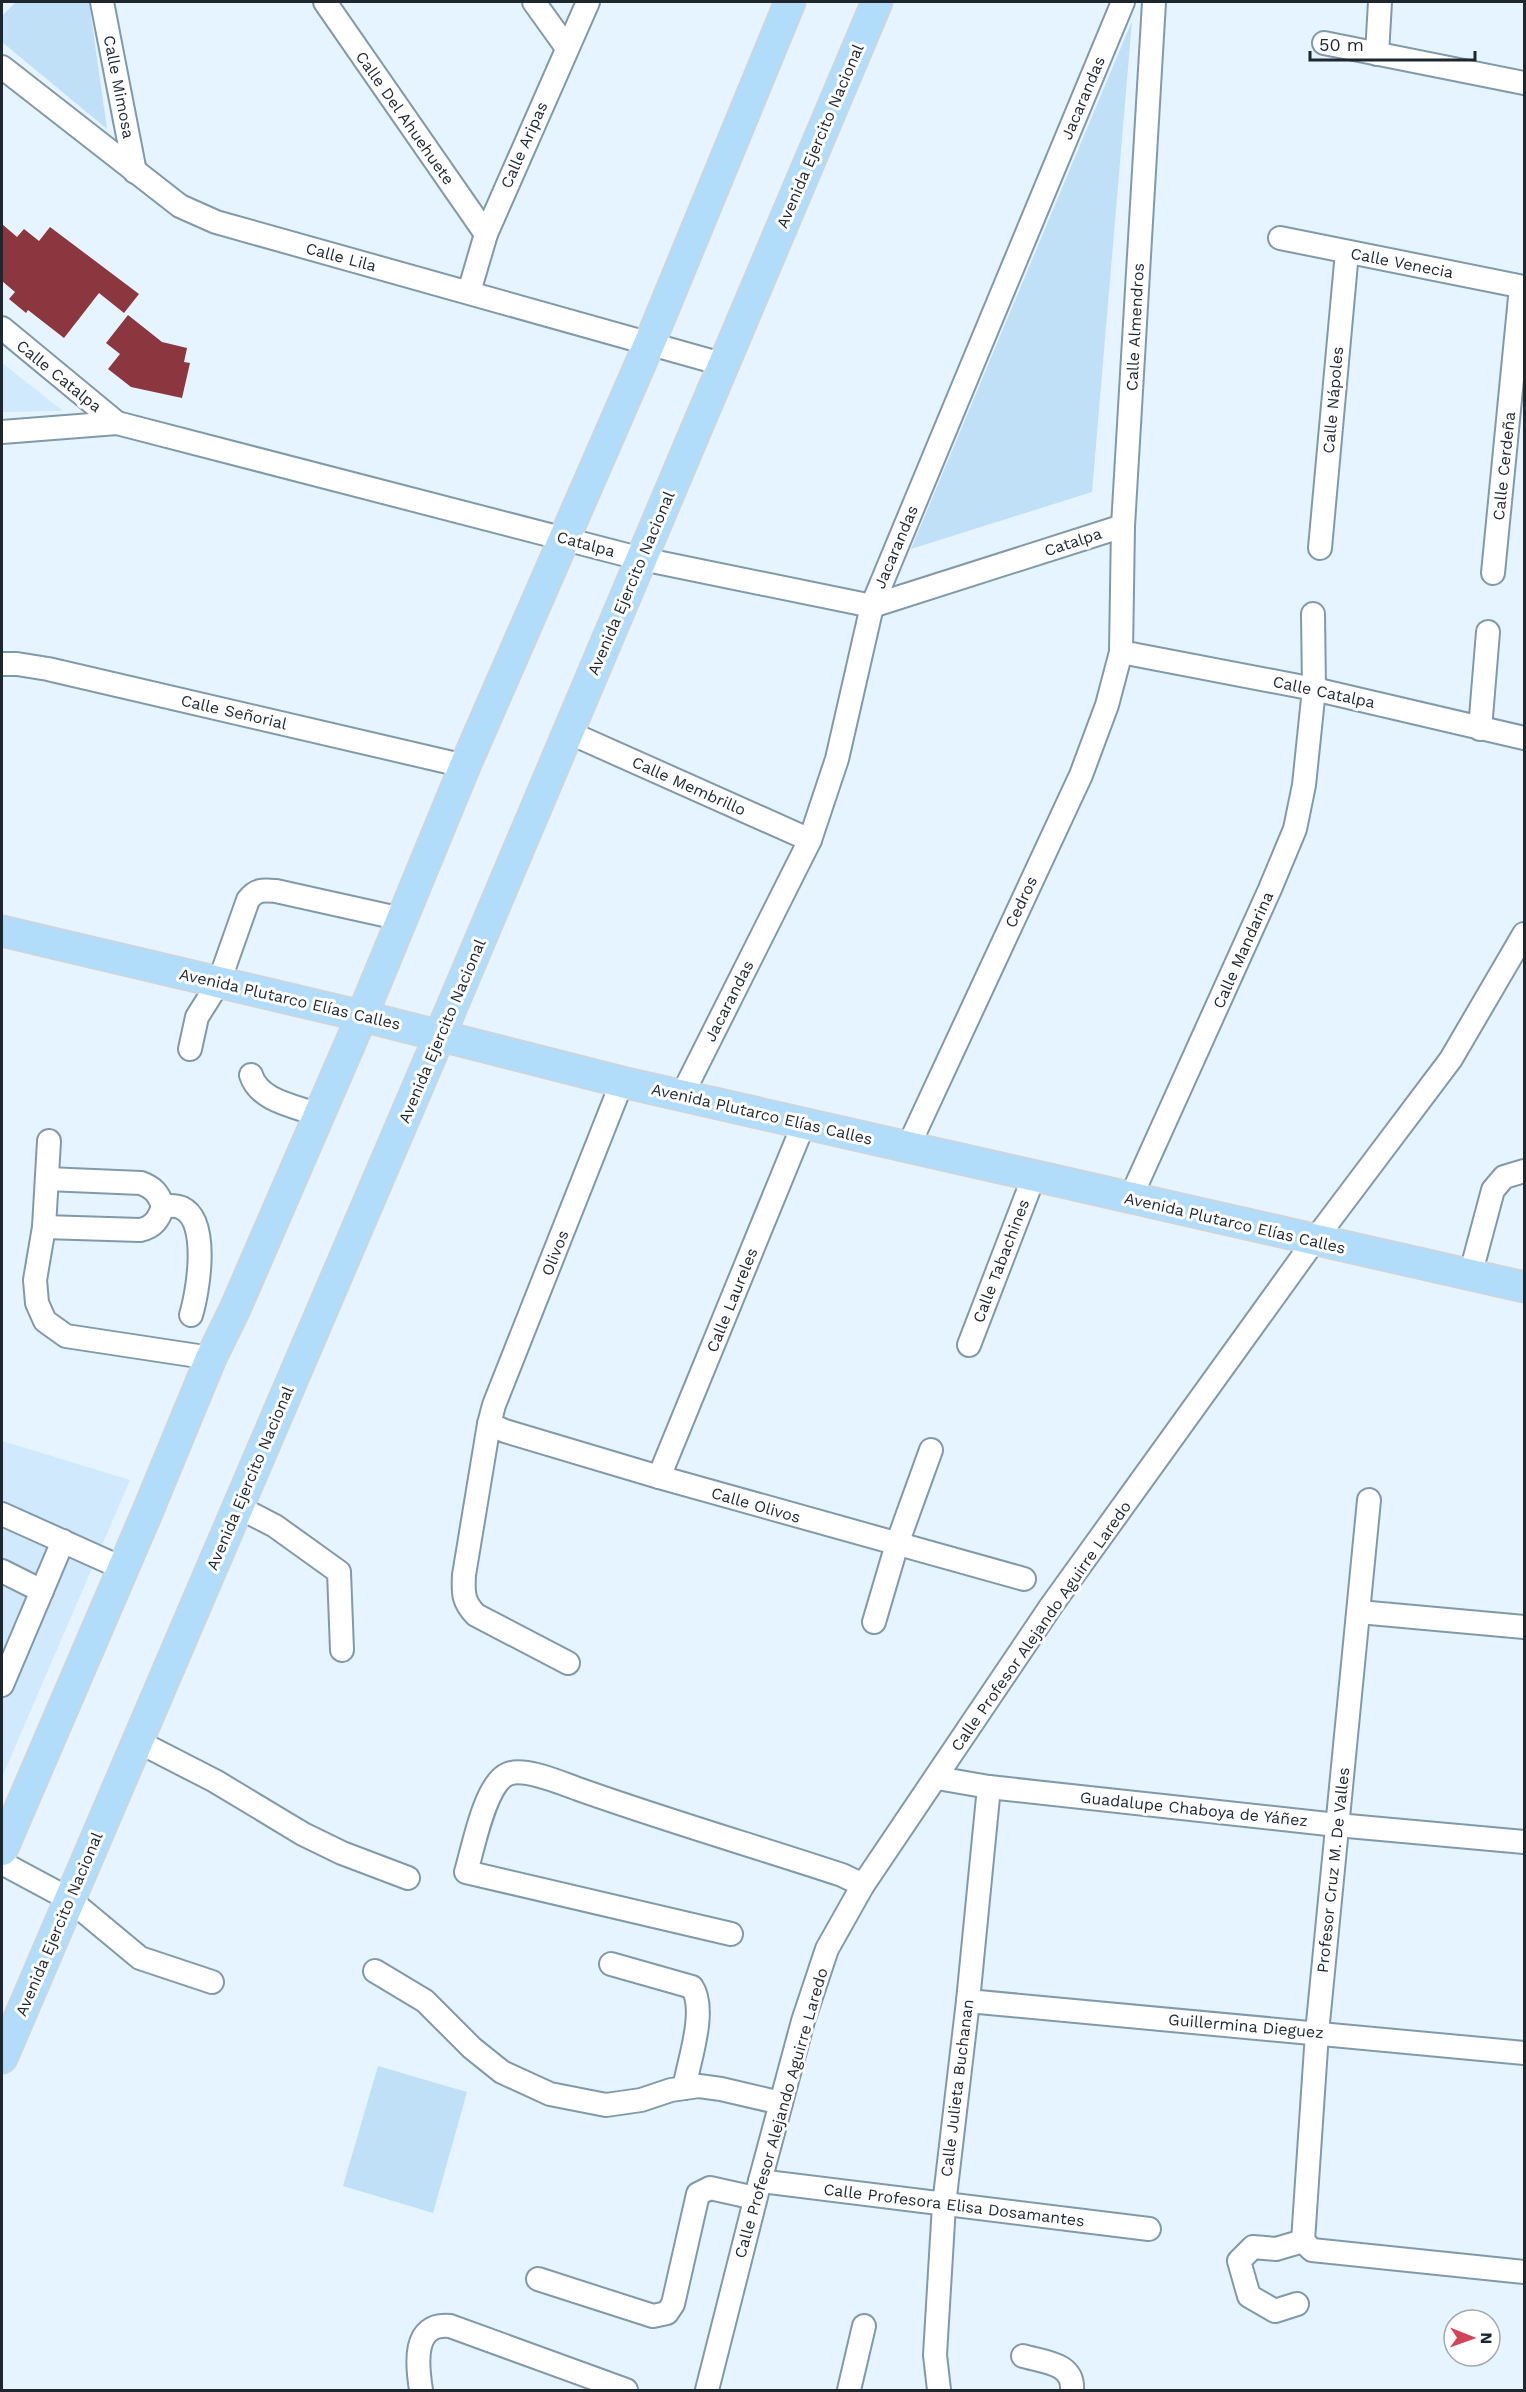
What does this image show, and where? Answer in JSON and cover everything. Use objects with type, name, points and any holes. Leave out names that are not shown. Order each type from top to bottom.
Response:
[{"type":"main road","points":[[2,1850],[211,1358],[235,1309],[362,1016],[465,766],[650,342],[790,2]]},
{"type":"main road","name":"Avenida Ejercito Nacional","points":[[2,2058],[440,1035],[877,2]]},
{"type":"main road","name":"Avenida Plutarco Elías Calles","points":[[2,931],[362,1016],[622,1082],[1524,1287]]},
{"type":"street","name":"Calle Mimosa","points":[[102,2],[135,172]]},
{"type":"street","name":"Calle Del Ahuehuete","points":[[325,2],[486,234]]},
{"type":"street","points":[[534,2],[567,48]]},
{"type":"street","name":"Calle Aripas","points":[[469,292],[486,234],[588,2]]},
{"type":"street","name":"Jacarandas","points":[[682,1095],[810,840],[837,759],[872,606],[1123,2]]},
{"type":"street","name":"Calle Almendros","points":[[1121,652],[1123,526],[1154,2]]},
{"type":"street","points":[[1377,54],[1380,2]]},
{"type":"street","points":[[1324,43],[1524,83]]},
{"type":"street","name":"Calle Lila","points":[[2,67],[180,206],[216,222],[722,364]]},
{"type":"street","name":"Calle Venecia","points":[[1280,238],[1523,287]]},
{"type":"street","name":"Calle Nápoles","points":[[1320,548],[1347,252]]},
{"type":"street","name":"Calle Cerdeña","points":[[1493,573],[1523,287]]},
{"type":"street","name":"Calle Catalpa","points":[[2,328],[117,423]]},
{"type":"street","points":[[2,432],[117,423]]},
{"type":"street","name":"Catalpa","points":[[117,423],[642,559],[872,606],[1123,526]]},
{"type":"street","name":"Calle Mandarina","points":[[1130,1199],[1295,829],[1304,785],[1314,689],[1313,614]]},
{"type":"street","points":[[1480,729],[1488,632]]},
{"type":"street","name":"Calle Catalpa","points":[[1121,652],[1314,689],[1524,738]]},
{"type":"street","name":"Cedros","points":[[908,1147],[1081,775],[1107,705],[1121,652]]},
{"type":"street","name":"Calle Señorial","points":[[2,664],[48,669],[465,766]]},
{"type":"street","name":"Calle Membrillo","points":[[568,732],[810,840]]},
{"type":"street","points":[[190,1048],[197,1017],[219,982],[248,900],[253,892],[261,890],[402,919]]},
{"type":"street","name":"Calle Profesor Alejando Aguirre Laredo","points":[[707,2391],[803,2022],[827,1949],[862,1885],[937,1778],[1051,1606],[1314,1241],[1450,1059],[1524,934]]},
{"type":"street","points":[[251,1075],[254,1085],[265,1095],[319,1115]]},
{"type":"street","name":"Olivos","points":[[568,1663],[476,1615],[466,1605],[462,1594],[489,1424],[622,1082]]},
{"type":"street","name":"Calle Laureles","points":[[659,1477],[804,1123]]},
{"type":"street","points":[[49,1141],[44,1227],[35,1280],[37,1303],[45,1321],[66,1336],[211,1358]]},
{"type":"street","points":[[1470,1276],[1493,1190],[1504,1178],[1524,1171]]},
{"type":"street","name":"Calle Tabachines","points":[[969,1346],[1034,1176]]},
{"type":"street","points":[[44,1227],[140,1230],[149,1228],[156,1222],[163,1206],[158,1193],[141,1183],[47,1179]]},
{"type":"street","points":[[163,1206],[181,1207],[189,1213],[196,1224],[199,1281],[191,1315]]},
{"type":"street","name":"Calle Olivos","points":[[489,1424],[505,1431],[659,1477],[1024,1579]]},
{"type":"street","points":[[874,1622],[897,1544],[931,1450]]},
{"type":"street","name":"Profesor Cruz M. De Valles","points":[[1303,2241],[1317,2033],[1369,1500]]},
{"type":"street","points":[[238,1507],[275,1526],[339,1572],[342,1650]]},
{"type":"street","points":[[2,1514],[122,1568]]},
{"type":"street","points":[[2,1685],[9,1644],[42,1590],[63,1541]]},
{"type":"street","points":[[2,1571],[42,1590]]},
{"type":"street","points":[[1359,1612],[1524,1627]]},
{"type":"street","points":[[137,1742],[215,1780],[303,1833],[342,1853],[408,1878]]},
{"type":"street","points":[[731,1934],[466,1872],[488,1799],[498,1780],[508,1773],[519,1772],[545,1778],[653,1816],[842,1875],[862,1885]]},
{"type":"street","name":"Guadalupe Chaboya de Yáñez","points":[[937,1778],[989,1787],[1336,1825],[1524,1842]]},
{"type":"street","name":"Calle Julieta Buchanan","points":[[939,2391],[935,2355],[944,2205],[968,2001],[989,1787]]},
{"type":"street","points":[[2,1863],[69,1899],[140,1959],[212,1983]]},
{"type":"street","points":[[611,1964],[692,1987],[697,1995],[698,2017],[684,2088]]},
{"type":"street","points":[[375,1971],[425,2001],[472,2048],[502,2072],[550,2094],[606,2105],[641,2100],[699,2086],[781,2103]]},
{"type":"street","name":"Guillermina Dieguez","points":[[968,2001],[1524,2053]]},
{"type":"street","name":"Calle Profesora Elisa Dosamantes","points":[[538,2279],[653,2316],[667,2313],[673,2304],[698,2194],[710,2188],[944,2205],[1149,2229]]},
{"type":"street","points":[[1297,2304],[1275,2311],[1249,2296],[1239,2261],[1253,2247],[1276,2250],[1303,2241],[1312,2250],[1524,2272]]},
{"type":"street","points":[[421,2391],[418,2369],[421,2341],[427,2332],[440,2325],[450,2326],[626,2391]]},
{"type":"street","points":[[849,2391],[864,2326]]},
{"type":"street","points":[[1023,2356],[1061,2367],[1068,2372],[1073,2382],[1072,2391]]},
{"type":"shaded area","points":[[16,2],[89,2],[107,129],[2,42],[2,16]]},
{"type":"shaded area","points":[[1132,21],[1092,492],[911,549]]},
{"type":"shaded area","points":[[2,363],[63,411],[2,412]]},
{"type":"shaded area","points":[[2,1441],[130,1480],[2,1777]]},
{"type":"shaded area","points":[[378,2066],[467,2092],[433,2213],[343,2186]]},
{"type":"building","points":[[2,224],[17,237],[24,229],[39,241],[50,227],[139,294],[124,313],[99,293],[64,338],[28,310],[26,313],[9,299],[15,292],[2,281]]},
{"type":"building","points":[[128,315],[162,342],[187,348],[184,362],[190,363],[182,398],[131,387],[108,369],[120,354],[106,343]]}]
